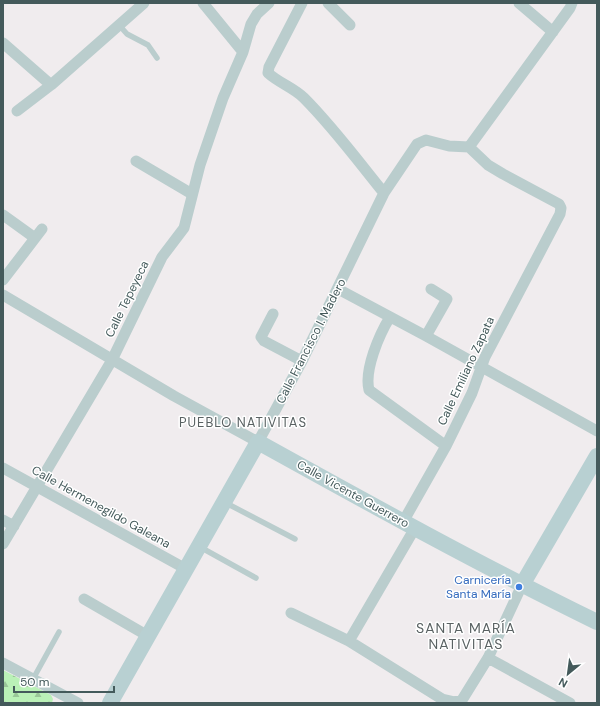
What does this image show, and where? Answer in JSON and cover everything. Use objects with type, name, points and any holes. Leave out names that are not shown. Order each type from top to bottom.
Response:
[{"type":"street","points":[[17,111],[51,85],[144,3]]},
{"type":"street","points":[[203,3],[242,52]]},
{"type":"street","name":"Calle Tepeyeca","points":[[3,544],[112,360],[162,257],[184,228],[200,165],[223,98],[254,19],[257,14],[269,3]]},
{"type":"street","points":[[302,3],[268,73],[302,97],[326,122],[384,193]]},
{"type":"street","points":[[328,3],[350,25]]},
{"type":"street","points":[[519,3],[553,32]]},
{"type":"street","points":[[469,147],[553,32],[572,3]]},
{"type":"street","points":[[3,43],[51,85]]},
{"type":"street","name":"Calle Francisco I. Madero","points":[[110,703],[258,442],[302,361],[338,290],[384,193],[417,144],[420,142],[426,140],[449,146],[469,147]]},
{"type":"street","name":"Calle Emiliano Zapata","points":[[349,641],[409,525],[472,393],[485,357],[560,214],[561,208],[559,204],[488,165],[469,147]]},
{"type":"street","points":[[136,161],[192,194]]},
{"type":"street","points":[[3,215],[35,238]]},
{"type":"street","points":[[3,280],[42,229]]},
{"type":"street","points":[[426,336],[447,299],[431,289]]},
{"type":"street","points":[[338,290],[426,336],[597,431]]},
{"type":"street","name":"Calle Vicente Guerrero","points":[[3,295],[112,360],[258,442],[409,525],[522,585],[597,622]]},
{"type":"street","points":[[273,314],[261,337],[264,341],[302,361]]},
{"type":"street","points":[[390,317],[383,329],[374,352],[368,383],[369,390],[446,446]]},
{"type":"street","points":[[292,613],[349,641],[441,701],[455,702],[462,700],[488,658],[522,585],[597,456]]},
{"type":"street","name":"Calle Hermenegildo Galeana","points":[[3,468],[186,569]]},
{"type":"street","points":[[3,520],[14,526]]},
{"type":"street","points":[[84,599],[148,636]]},
{"type":"street","points":[[488,658],[570,703]]},
{"type":"street","points":[[3,663],[68,700],[78,703]]},
{"type":"lane","points":[[119,25],[127,34],[148,45],[157,58]]},
{"type":"lane","points":[[224,502],[295,540]]},
{"type":"lane","points":[[199,546],[256,578]]},
{"type":"lane","points":[[33,679],[59,632]]},
{"type":"green space","points":[[3,670],[51,695],[53,699],[52,703],[3,703]]},
{"type":"place","name":"Carnicería Santa María","points":[[519,587]]},
{"type":"district","name":"PUEBLO NATIVITAS","points":[[243,422]]},
{"type":"district","name":"SANTA MARÍA NATIVITAS","points":[[466,636]]}]
